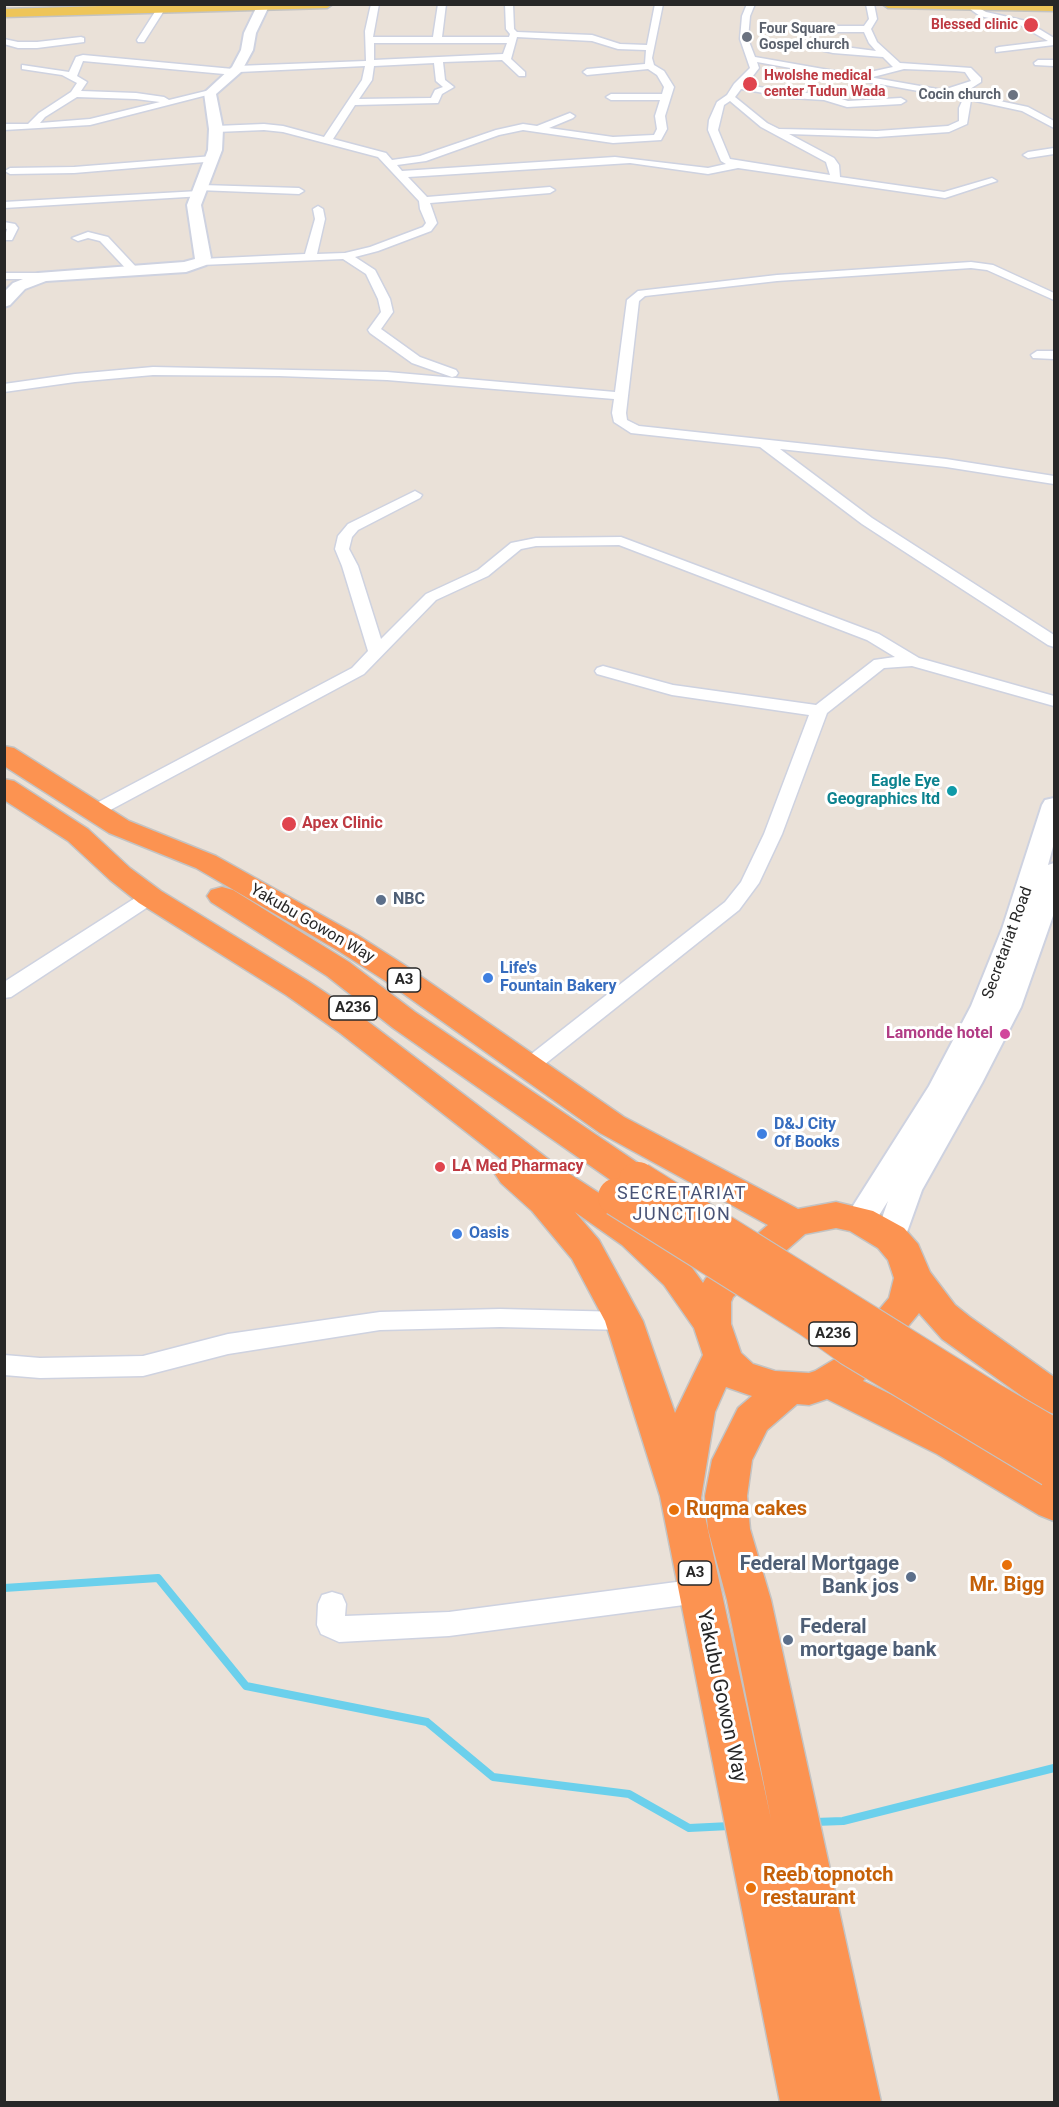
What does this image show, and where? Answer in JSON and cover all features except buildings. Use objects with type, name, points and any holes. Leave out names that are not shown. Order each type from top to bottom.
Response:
[{"type":"highway","name":"Yakubu Gowon Way","points":[[4,754],[97,824],[120,874],[150,897],[297,988],[351,1025],[544,1174],[635,1234],[677,1275],[717,1339],[695,1412],[680,1498],[807,2103]]},
{"type":"highway","name":"Yakubu Gowon Way","points":[[4,786],[97,824],[206,862],[348,943],[612,1125],[794,1223]]},
{"type":"highway","name":"A236","points":[[97,824],[150,872],[358,1011],[531,1140],[628,1189]]},
{"type":"highway","name":"A236","points":[[97,824],[338,969],[628,1189],[810,1318],[859,1352],[984,1425],[1054,1470]]},
{"type":"highway","points":[[213,936],[326,1029],[478,1143],[545,1202],[586,1250],[624,1321],[655,1413],[680,1498]]},
{"type":"highway","points":[[809,1385],[775,1387],[740,1376],[730,1369],[717,1339],[712,1302],[719,1288],[794,1223],[836,1215],[882,1215],[905,1254],[913,1278],[942,1315],[956,1328],[1054,1398]]},
{"type":"highway","points":[[855,2103],[791,1790],[749,1600],[729,1529],[726,1496],[732,1460],[752,1419],[809,1385],[854,1367],[906,1303],[913,1278]]},
{"type":"highway","name":"A236","points":[[809,1385],[951,1442],[1054,1470]]},
{"type":"main road","points":[[4,13],[327,4]]},
{"type":"main road","points":[[888,4],[1054,7]]},
{"type":"street","points":[[328,139],[368,80],[369,40],[375,4]]},
{"type":"street","points":[[437,40],[442,4]]},
{"type":"street","points":[[510,4],[510,29],[513,37],[506,57],[508,63],[522,74]]},
{"type":"street","points":[[650,66],[649,48],[655,32],[659,4]]},
{"type":"street","points":[[751,4],[746,16],[744,39],[755,68],[737,86],[730,97],[720,104],[712,130],[726,160],[738,165],[945,195],[962,188],[992,181]]},
{"type":"street","points":[[867,29],[873,19],[870,4]]},
{"type":"street","points":[[967,5],[983,14],[1023,23],[1054,42]]},
{"type":"street","points":[[4,127],[31,128],[90,122],[210,93],[236,70],[247,50],[250,33],[263,6]]},
{"type":"street","points":[[141,40],[161,9]]},
{"type":"street","points":[[820,29],[867,29]]},
{"type":"street","points":[[867,29],[873,43],[899,66],[968,70],[976,78],[976,82],[966,87],[944,93]]},
{"type":"street","points":[[369,40],[592,38],[618,46],[649,48]]},
{"type":"street","points":[[4,41],[16,48],[81,40]]},
{"type":"street","points":[[999,50],[1054,42]]},
{"type":"street","points":[[798,44],[833,50],[883,54]]},
{"type":"street","points":[[72,76],[79,59],[88,58],[236,70],[506,57]]},
{"type":"street","points":[[354,102],[435,101],[438,92],[449,87],[441,81],[438,59]]},
{"type":"street","points":[[753,59],[858,76],[1025,109],[1054,124]]},
{"type":"street","points":[[1038,63],[1054,63]]},
{"type":"street","points":[[392,163],[422,159],[515,128],[540,128],[613,140],[658,138],[662,129],[660,116],[664,97],[669,87],[661,74],[650,66],[586,72]]},
{"type":"street","points":[[858,76],[898,69],[899,66]]},
{"type":"street","points":[[25,67],[72,76],[82,85],[75,94],[42,115],[31,128]]},
{"type":"street","points":[[737,86],[792,95],[825,97],[847,104],[901,101]]},
{"type":"street","points":[[201,262],[203,258],[194,205],[213,159],[216,129],[210,93]]},
{"type":"street","points":[[75,94],[136,96],[171,102]]},
{"type":"street","points":[[611,97],[664,97]]},
{"type":"street","points":[[730,97],[756,119],[830,160],[834,165],[835,179]]},
{"type":"street","points":[[778,131],[877,134],[933,132],[959,126],[964,122],[964,108],[968,97]]},
{"type":"street","points":[[25,115],[42,115]]},
{"type":"street","points":[[540,128],[570,116]]},
{"type":"street","points":[[4,276],[134,271],[186,267],[201,262],[345,256],[374,249],[431,226],[424,200],[382,154],[328,139],[264,127],[216,129]]},
{"type":"street","points":[[1028,155],[1054,151]]},
{"type":"street","points":[[10,171],[74,170],[213,159]]},
{"type":"street","points":[[400,174],[615,160],[708,171],[738,165]]},
{"type":"street","points":[[424,200],[550,190]]},
{"type":"street","points":[[4,205],[201,191],[299,191]]},
{"type":"street","points":[[310,258],[321,219],[318,209]]},
{"type":"street","points":[[4,225],[13,228],[8,238]]},
{"type":"street","points":[[78,238],[88,235],[104,239],[134,271]]},
{"type":"street","points":[[345,256],[370,272],[384,299],[387,312],[374,330],[416,360],[442,370],[499,385]]},
{"type":"street","points":[[1054,297],[989,267],[971,265],[777,278],[642,293],[633,300],[620,396],[621,422],[636,430],[946,463],[1054,480]]},
{"type":"street","points":[[7,295],[29,281],[44,276]]},
{"type":"street","points":[[1037,355],[1054,355]]},
{"type":"street","points":[[4,388],[75,378],[153,372],[387,375],[620,396]]},
{"type":"street","points":[[764,445],[867,521],[1054,642]]},
{"type":"street","points":[[377,653],[350,566],[342,549],[343,543],[345,536],[353,527],[415,495]]},
{"type":"street","points":[[97,824],[358,671],[431,597],[483,573],[516,546],[536,542],[611,541],[627,544],[873,637],[913,661],[1054,701]]},
{"type":"street","points":[[528,1067],[732,906],[750,883],[772,834],[819,711],[880,663],[913,661]]},
{"type":"street","points":[[603,671],[672,690],[819,711]]},
{"type":"street","name":"Secretariat Road","points":[[882,1215],[968,1083],[1023,970],[1048,867],[1054,805]]},
{"type":"street","points":[[4,992],[150,897]]},
{"type":"street","points":[[4,1365],[40,1368],[143,1366],[228,1344],[380,1321],[500,1318],[624,1321]]},
{"type":"street","points":[[332,1604],[331,1625],[339,1629],[449,1624],[699,1591]]},
{"type":"waterway","points":[[4,1588],[158,1578],[246,1686],[427,1722],[493,1777],[629,1794],[689,1828],[730,1826]]},
{"type":"waterway","points":[[815,1822],[843,1821],[1054,1768]]},
{"type":"place","name":"Blessed clinic","points":[[1031,25]]},
{"type":"place","name":"Four Square Gospel church","points":[[747,37]]},
{"type":"place","name":"Hwolshe medical center Tudun Wada","points":[[750,84]]},
{"type":"place","name":"Cocin church","points":[[1013,95]]},
{"type":"place","name":"Eagle Eye Geographics ltd","points":[[952,791]]},
{"type":"place","name":"Apex Clinic","points":[[289,824]]},
{"type":"place","name":"NBC","points":[[381,900]]},
{"type":"place","name":"Life's Fountain Bakery","points":[[488,978]]},
{"type":"place","name":"Lamonde hotel","points":[[1005,1034]]},
{"type":"place","name":"D&J City Of Books","points":[[762,1134]]},
{"type":"place","name":"LA Med Pharmacy","points":[[440,1167]]},
{"type":"place","name":"Oasis","points":[[457,1234]]},
{"type":"place","name":"Ruqma cakes","points":[[674,1510]]},
{"type":"place","name":"Mr. Bigg","points":[[1007,1565]]},
{"type":"place","name":"Federal Mortgage Bank jos","points":[[911,1577]]},
{"type":"place","name":"Federal mortgage bank","points":[[788,1640]]},
{"type":"place","name":"Reeb topnotch restaurant","points":[[751,1888]]},
{"type":"district","name":"SECRETARIAT JUNCTION","points":[[682,1204]]}]
